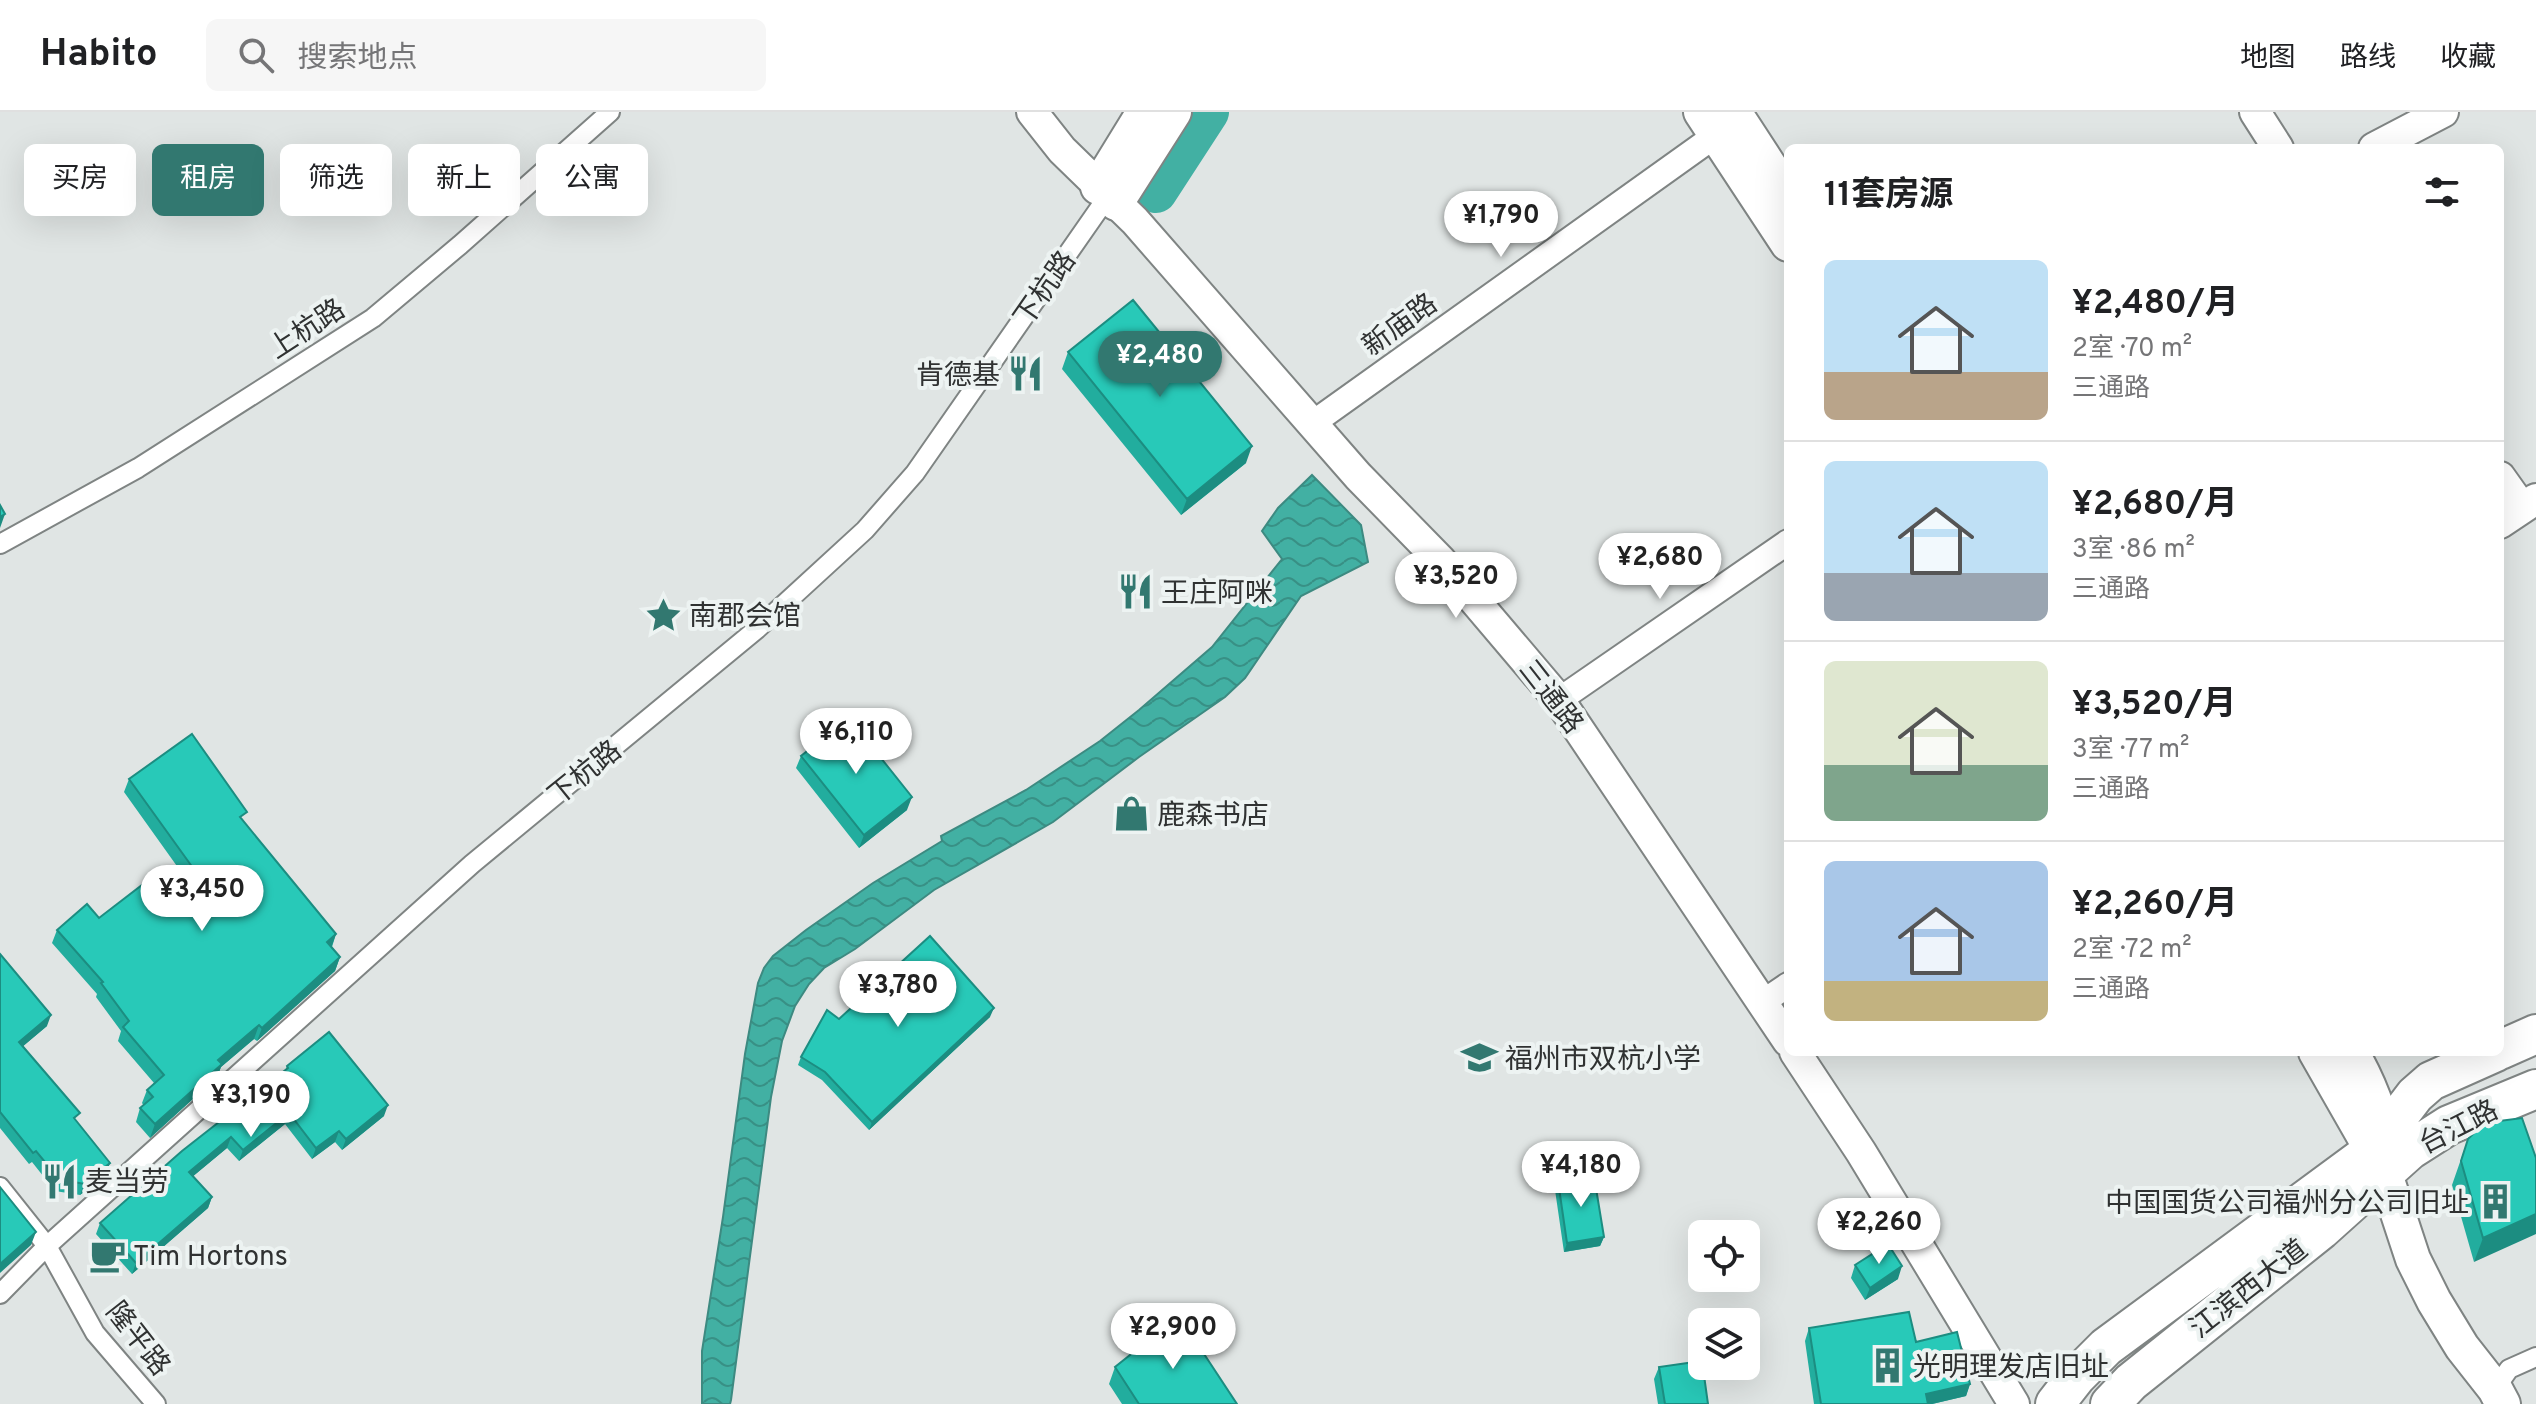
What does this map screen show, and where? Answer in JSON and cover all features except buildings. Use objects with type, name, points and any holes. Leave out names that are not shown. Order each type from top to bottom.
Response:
[{"type":"main road","name":"下杭路","points":[[1107,195],[1144,112]]},
{"type":"main road","name":"下杭路","points":[[1107,195],[1174,112]]},
{"type":"main road","points":[[1717,120],[1784,191]]},
{"type":"main road","points":[[1717,120],[1784,237]]},
{"type":"main road","name":"台江路","points":[[2504,1048],[2536,1034]]},
{"type":"main road","points":[[2319,1056],[2381,1153]]},
{"type":"main road","points":[[2353,1056],[2371,1095],[2381,1153],[2413,1259],[2462,1347],[2499,1397]]},
{"type":"main road","name":"台江路","points":[[2381,1153],[2399,1114],[2431,1081],[2487,1056]]},
{"type":"main road","name":"台江路","points":[[2381,1153],[2410,1150],[2449,1125],[2536,1089]]},
{"type":"main road","name":"江滨西大道","points":[[2055,1404],[2106,1347],[2381,1153]]},
{"type":"main road","name":"江滨西大道","points":[[2110,1404],[2131,1382],[2183,1339],[2321,1230],[2381,1153]]},
{"type":"street","name":"上杭路","points":[[0,544],[138,468],[373,318],[610,112]]},
{"type":"street","name":"三通路","points":[[1032,112],[1062,150],[1135,221],[1358,476],[1441,561],[1559,700],[1784,1035]]},
{"type":"street","points":[[2255,112],[2275,144]]},
{"type":"street","points":[[2382,144],[2443,112]]},
{"type":"street","name":"新庙路","points":[[1313,423],[1717,120]]},
{"type":"street","name":"下杭路","points":[[0,1294],[47,1246],[472,864],[757,629],[865,530],[915,473],[1107,195]]},
{"type":"street","points":[[2504,484],[2519,510]]},
{"type":"street","points":[[1559,700],[1784,545]]},
{"type":"street","points":[[1763,1002],[1784,988]]},
{"type":"street","points":[[1798,1056],[1861,1152],[2014,1404]]},
{"type":"street","name":"隆平路","points":[[0,1187],[47,1246],[95,1333],[156,1404]]},
{"type":"street","points":[[2499,1397],[2509,1369],[2536,1357]]},
{"type":"water","points":[[1194,112],[1228,112],[1178,186],[1157,172]]},
{"type":"water","points":[[1312,475],[1361,525],[1368,562],[1301,596],[1245,678],[1225,697],[1053,822],[934,890],[855,949],[824,968],[809,984],[795,1006],[782,1041],[771,1097],[730,1404],[702,1404],[702,1351],[745,1054],[758,983],[764,968],[773,956],[806,930],[873,883],[942,841],[941,836],[1026,790],[1100,741],[1212,647],[1282,559],[1262,531],[1278,508]]},
{"type":"waterway","points":[[1156,192],[1208,112]]},
{"type":"place","name":"肯德基","points":[[1026,374]]},
{"type":"place","name":"王庄阿咪","points":[[1135,592]]},
{"type":"place","name":"南郡会馆","points":[[663,615]]},
{"type":"place","name":"鹿森书店","points":[[1131,814]]},
{"type":"place","name":"福州市双杭小学","points":[[1479,1058]]},
{"type":"place","name":"麦当劳","points":[[59,1181]]},
{"type":"place","name":"中国国货公司福州分公司旧址","points":[[2495,1202]]},
{"type":"place","name":"Tim Hortons","points":[[107,1255]]},
{"type":"place","name":"光明理发店旧址","points":[[1887,1366]]}]
